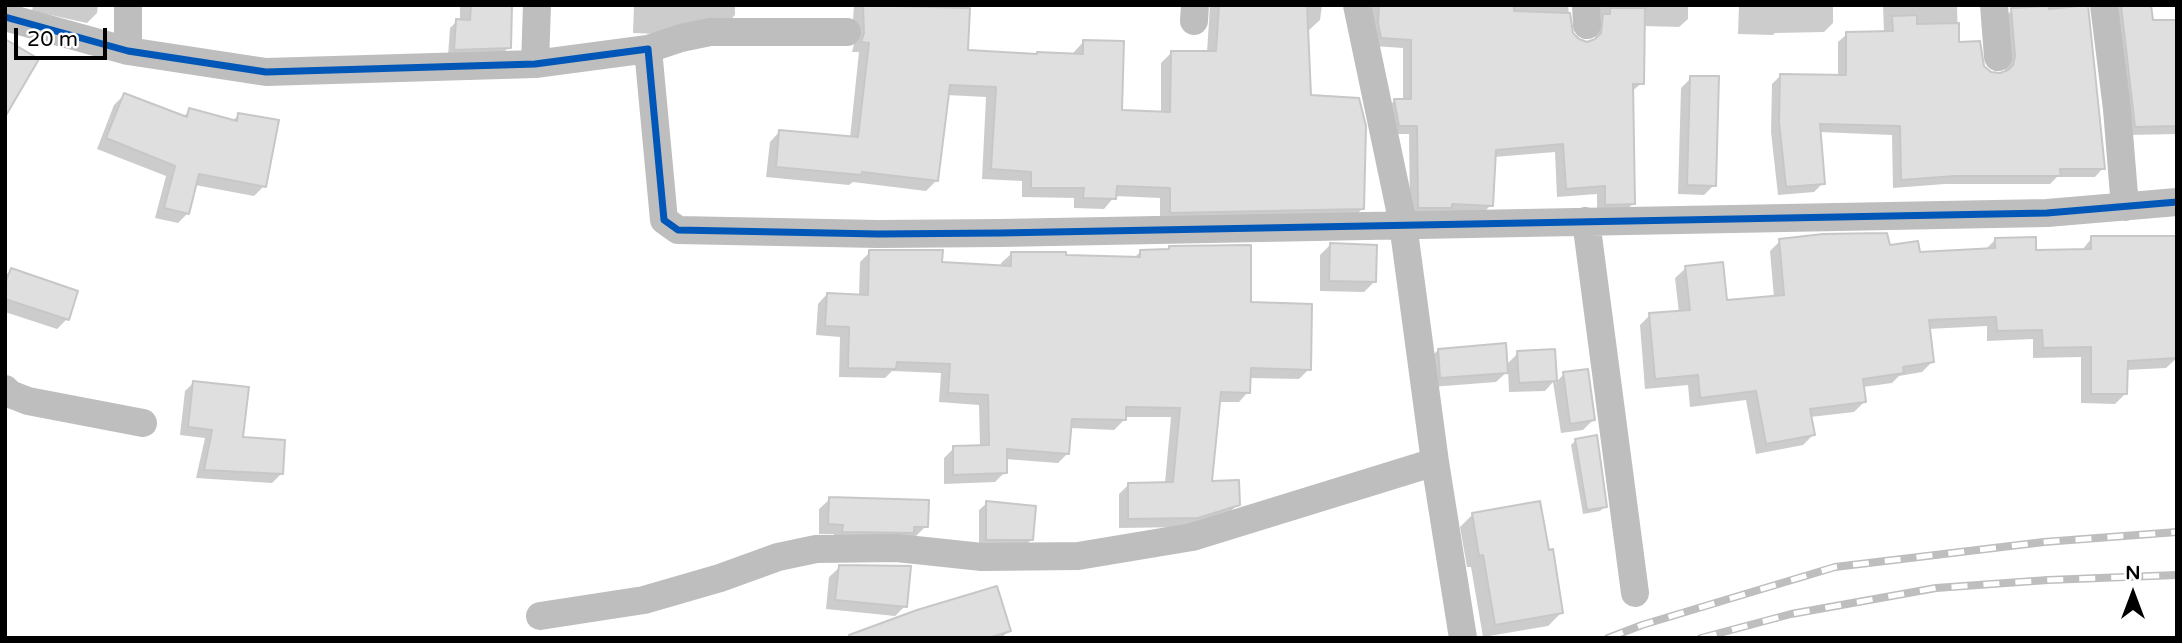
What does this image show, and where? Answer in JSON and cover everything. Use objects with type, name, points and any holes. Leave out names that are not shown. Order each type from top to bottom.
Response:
[{"type":"street","points":[[128,5],[128,51]]},
{"type":"street","points":[[535,64],[537,5]]},
{"type":"street","points":[[1357,5],[1403,224],[1435,462],[1463,638]]},
{"type":"street","points":[[1994,5],[1998,57]]},
{"type":"street","points":[[2104,5],[2117,109],[2125,207]]},
{"type":"street","points":[[5,17],[128,51],[266,72],[535,64],[648,49],[710,32],[848,32]]},
{"type":"street","points":[[648,49],[664,220],[678,230],[905,233],[2047,214],[2177,202]]},
{"type":"street","points":[[1586,221],[1635,593]]},
{"type":"street","points":[[5,388],[10,394],[28,401],[143,423]]},
{"type":"street","points":[[540,616],[643,600],[720,578],[778,556],[816,549],[897,548],[982,556],[1078,556],[1192,537],[1435,462]]},
{"type":"building","points":[[471,5],[512,5],[511,48],[454,50],[456,19],[470,20]]},
{"type":"building","points":[[863,5],[970,8],[968,50],[1083,54],[1083,40],[1124,41],[1122,110],[1170,112],[1171,51],[1216,51],[1219,5],[1307,5],[1311,95],[1359,98],[1366,126],[1364,209],[1170,213],[1170,188],[1117,186],[1116,199],[1083,198],[1084,188],[1031,188],[1031,172],[991,169],[996,87],[950,85],[938,181],[862,172],[861,175],[776,167],[779,130],[858,137],[869,43],[861,42],[864,33]]},
{"type":"building","points":[[1379,5],[1514,5],[1514,11],[1570,13],[1573,33],[1587,42],[1601,33],[1603,14],[1610,14],[1610,8],[1645,8],[1644,84],[1633,84],[1635,204],[1605,205],[1605,186],[1566,189],[1563,144],[1496,150],[1493,206],[1452,204],[1452,208],[1418,208],[1417,126],[1399,126],[1394,99],[1411,99],[1411,40],[1381,38]]},
{"type":"building","points":[[2088,5],[2105,169],[2060,169],[2061,176],[1955,176],[1901,180],[1900,126],[1820,124],[1825,184],[1786,187],[1779,122],[1780,74],[1846,75],[1846,32],[1893,31],[1892,16],[1917,15],[1917,24],[1959,23],[1959,42],[1980,41],[1984,66],[1991,72],[2000,73],[2013,65],[2015,56],[2011,8],[2049,6],[2049,9]]},
{"type":"building","points":[[2121,5],[2151,5],[2153,20],[2177,20],[2177,126],[2135,127]]},
{"type":"building","points":[[5,39],[39,59],[5,117]]},
{"type":"building","points":[[1690,76],[1719,76],[1716,186],[1687,185]]},
{"type":"building","points":[[124,93],[187,117],[189,108],[237,121],[238,113],[279,120],[266,187],[199,174],[189,214],[164,208],[175,166],[106,138]]},
{"type":"building","points":[[1887,233],[1890,245],[1918,241],[1920,252],[1995,248],[1995,238],[2036,237],[2036,250],[2091,249],[2091,236],[2177,236],[2177,358],[2128,361],[2127,394],[2091,394],[2091,347],[2043,348],[2042,330],[1997,331],[1996,317],[1929,320],[1934,362],[1903,367],[1904,373],[1863,379],[1866,402],[1810,409],[1815,435],[1766,444],[1756,391],[1700,398],[1698,375],[1655,379],[1649,313],[1690,310],[1685,266],[1723,262],[1727,300],[1784,295],[1779,239],[1823,234]]},
{"type":"building","points":[[1330,243],[1377,245],[1376,282],[1329,281]]},
{"type":"building","points":[[1251,245],[1251,302],[1312,304],[1311,370],[1251,368],[1250,393],[1221,392],[1212,481],[1239,480],[1240,505],[1198,518],[1128,519],[1128,483],[1173,482],[1180,408],[1126,407],[1126,420],[1072,419],[1069,454],[1007,449],[1007,473],[953,475],[953,446],[989,445],[988,395],[948,393],[950,364],[897,362],[896,369],[848,368],[849,327],[825,326],[827,293],[868,295],[869,250],[943,250],[942,262],[1011,266],[1011,252],[1066,252],[1066,255],[1140,257],[1140,250],[1169,249],[1169,246]]},
{"type":"building","points":[[11,268],[78,291],[69,320],[5,299],[5,284]]},
{"type":"building","points":[[1506,343],[1508,373],[1440,378],[1438,349]]},
{"type":"building","points":[[1555,349],[1557,381],[1519,383],[1517,351]]},
{"type":"building","points":[[1588,369],[1595,420],[1570,424],[1563,372]]},
{"type":"building","points":[[193,381],[249,387],[243,437],[285,440],[283,474],[204,470],[212,430],[188,427]]},
{"type":"building","points":[[1597,435],[1607,507],[1587,510],[1575,439]]},
{"type":"building","points":[[829,497],[929,500],[928,527],[914,527],[914,533],[842,532],[843,525],[828,524]]},
{"type":"building","points":[[986,501],[1036,506],[1033,540],[986,540]]},
{"type":"building","points":[[1540,501],[1549,550],[1553,549],[1563,613],[1495,625],[1483,555],[1479,556],[1472,513]]},
{"type":"building","points":[[839,565],[911,566],[907,607],[835,600]]},
{"type":"building","points":[[997,586],[1011,631],[988,638],[850,638],[849,635],[917,610]]},
{"type":"railway","points":[[1608,638],[1642,625],[1835,567],[2044,542],[2177,532]]},
{"type":"railway","points":[[1701,638],[1791,614],[1936,588],[2177,575]]},
{"type":"cycle path","points":[[5,17],[128,51],[266,72],[535,64],[648,49],[664,220],[678,230],[878,234],[1000,233],[2047,213],[2177,202]]}]
